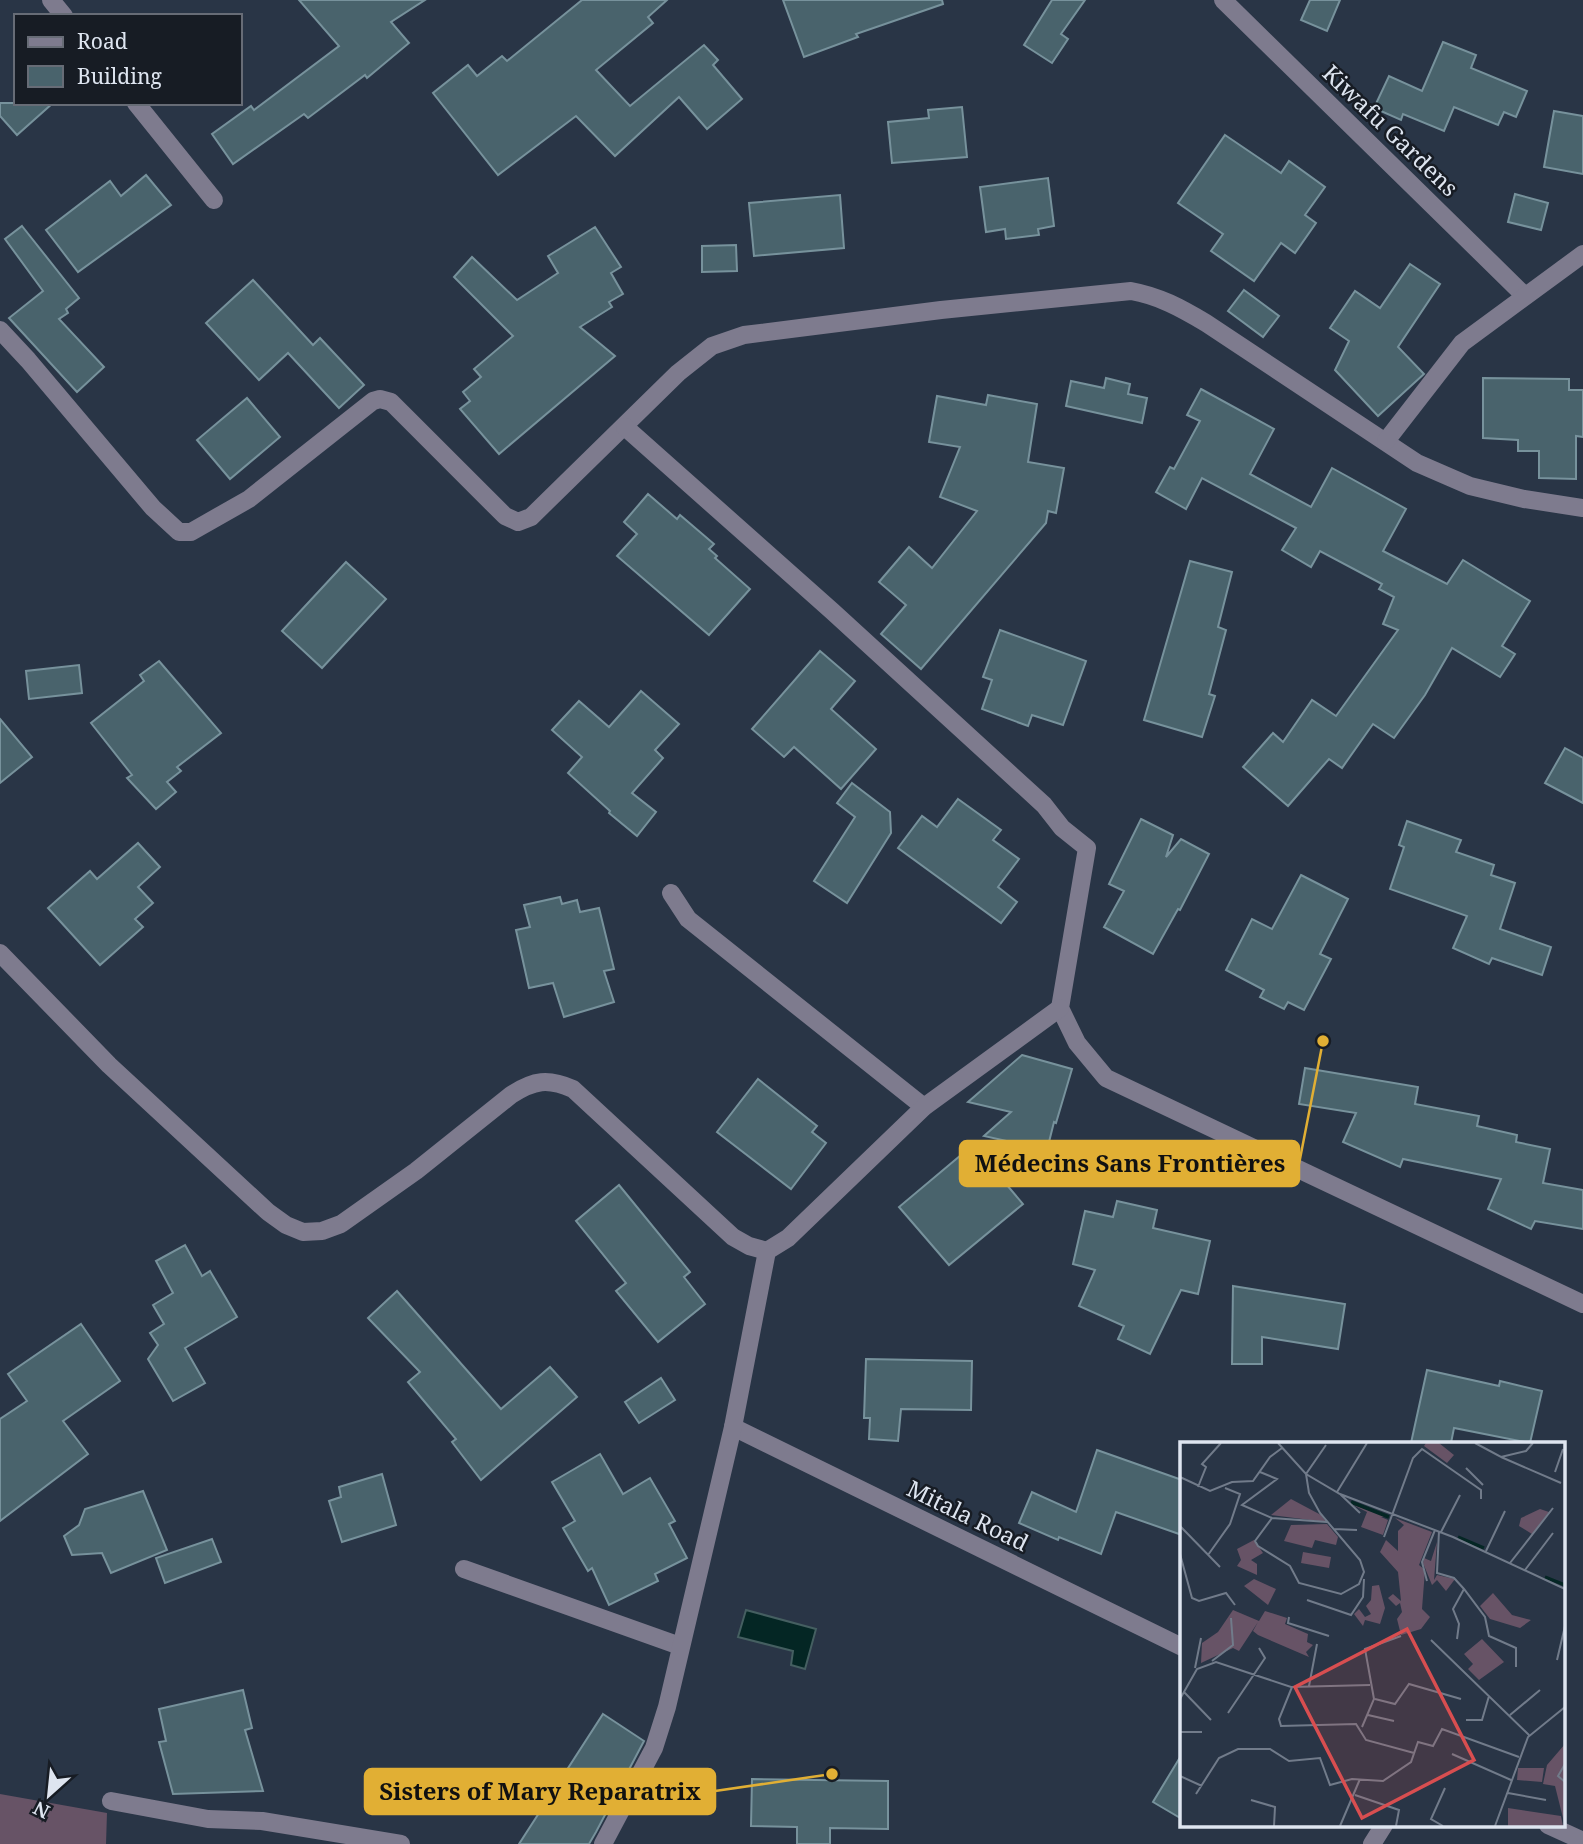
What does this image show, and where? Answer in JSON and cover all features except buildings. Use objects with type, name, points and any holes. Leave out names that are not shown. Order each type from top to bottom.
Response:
[{"type":"street","points":[[51,0],[62,14]]},
{"type":"street","name":"Kiwafu Gardens","points":[[1223,0],[1525,296]]},
{"type":"street","points":[[138,105],[214,200]]},
{"type":"street","points":[[1386,441],[1461,343],[1583,254]]},
{"type":"street","points":[[0,330],[152,508],[178,531],[191,532],[249,499],[373,401],[380,399],[391,402],[505,516],[518,522],[531,517],[678,373],[712,346],[744,335],[941,310],[1131,291],[1153,295],[1175,305],[1417,463],[1470,486],[1583,509]]},
{"type":"street","points":[[625,427],[832,611],[1044,806],[1062,828],[1087,848],[1059,1008],[1077,1043],[1106,1078],[1583,1304]]},
{"type":"street","points":[[671,893],[688,919],[924,1107]]},
{"type":"street","points":[[0,953],[119,1074],[268,1212],[286,1225],[303,1232],[322,1231],[341,1224],[416,1171],[511,1095],[532,1084],[556,1081],[573,1089],[733,1237],[766,1251],[788,1238],[924,1107],[1059,1008]]},
{"type":"street","points":[[603,1844],[654,1748],[667,1707],[733,1427],[766,1251]]},
{"type":"street","name":"Mitala Road","points":[[733,1427],[1180,1646]]},
{"type":"street","points":[[464,1569],[680,1646]]},
{"type":"street","points":[[111,1801],[208,1819],[262,1821],[401,1844]]},
{"type":"street","points":[[1373,1844],[1383,1826]]},
{"type":"street","points":[[1550,1826],[1583,1841]]},
{"type":"shaded area","points":[[746,1610],[816,1629],[805,1669],[791,1665],[793,1651],[738,1637]]},
{"type":"shaded area","points":[[0,1794],[107,1813],[106,1844],[0,1844]]},
{"type":"place","name":"Médecins Sans Frontières","points":[[1323,1041]]},
{"type":"place","name":"Sisters of Mary Reparatrix","points":[[832,1774]]}]
